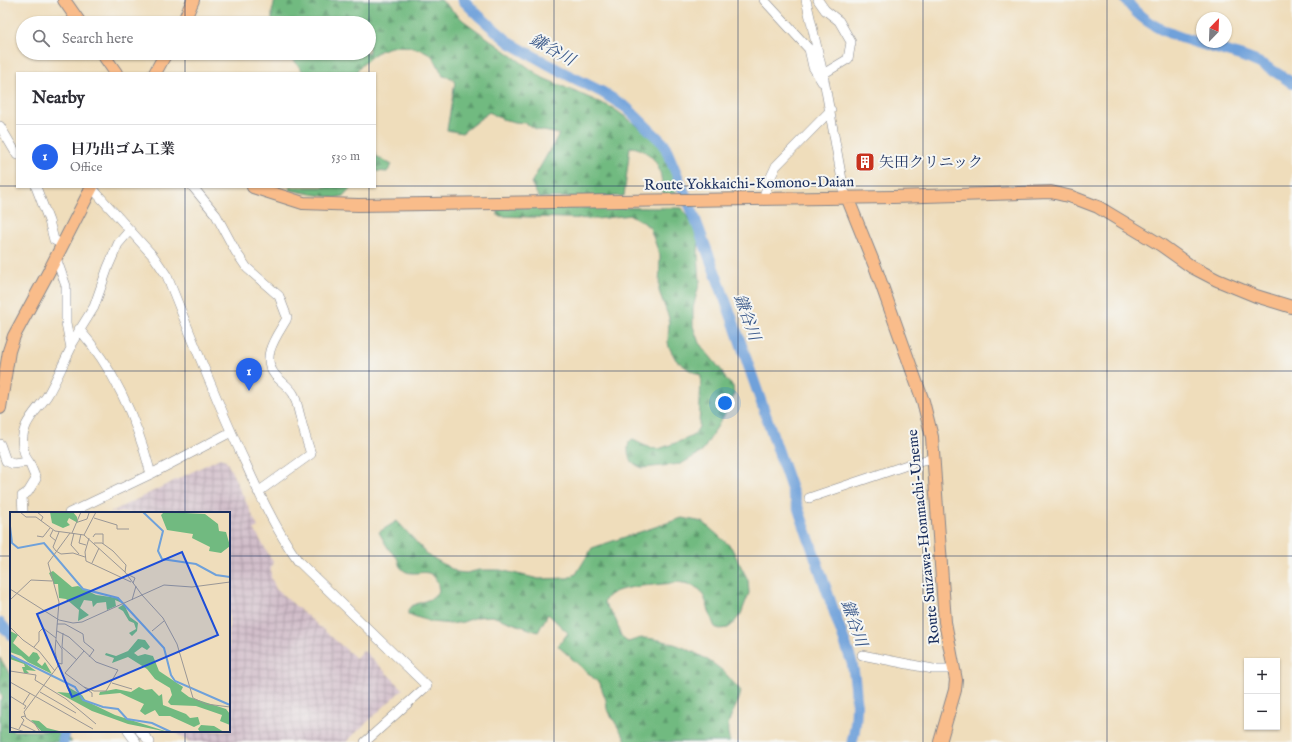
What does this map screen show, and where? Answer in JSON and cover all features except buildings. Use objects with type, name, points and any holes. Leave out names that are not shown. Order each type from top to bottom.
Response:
[{"type":"main road","points":[[64,0],[75,16]]},
{"type":"main road","points":[[185,16],[193,0]]},
{"type":"main road","points":[[107,60],[115,72]]},
{"type":"main road","points":[[156,72],[162,60]]},
{"type":"main road","points":[[0,408],[8,357],[14,336],[91,188]]},
{"type":"main road","name":"Route Yokkaichi-Komono-Daian","points":[[256,188],[293,201],[313,204],[358,205],[759,199],[1051,192],[1072,197],[1098,206],[1161,245],[1192,267],[1217,280],[1256,296],[1292,307]]},
{"type":"main road","name":"Route Suizawa-Honmachi-Uneme","points":[[848,197],[889,304],[923,401],[932,437],[932,459],[945,622],[954,669],[955,690],[940,742]]},
{"type":"street","points":[[764,0],[809,49],[814,67],[826,88]]},
{"type":"street","points":[[806,0],[831,110],[844,191],[848,197]]},
{"type":"street","points":[[818,0],[825,10],[839,21],[851,42],[848,59],[823,74]]},
{"type":"street","points":[[759,199],[776,166],[831,110]]},
{"type":"street","points":[[0,126],[16,153]]},
{"type":"street","points":[[36,188],[49,221],[54,240],[62,244]]},
{"type":"street","points":[[93,188],[154,257],[167,276],[231,432],[258,492],[282,536],[298,561],[427,686],[365,742]]},
{"type":"street","points":[[194,188],[216,215],[236,252],[247,268],[280,296],[287,317],[272,346],[268,357],[269,363],[276,376],[294,396],[311,454],[258,492]]},
{"type":"street","points":[[22,512],[22,496],[28,492],[36,479],[29,462],[25,457],[22,441],[24,432],[34,411],[46,396],[71,348],[71,344],[79,329],[94,307],[118,244],[130,230]]},
{"type":"street","points":[[56,258],[66,286],[66,323],[71,344]]},
{"type":"street","points":[[79,329],[93,345],[111,372],[127,404],[142,442],[151,474]]},
{"type":"street","points":[[71,512],[151,474],[231,432]]},
{"type":"street","points":[[0,444],[6,461],[13,464],[29,462]]},
{"type":"street","points":[[809,498],[913,462],[932,459]]},
{"type":"street","points":[[862,656],[933,668],[954,669]]},
{"type":"street","points":[[129,732],[136,742]]},
{"type":"street","points":[[141,732],[150,742]]},
{"type":"shaded area","points":[[220,458],[226,460],[258,527],[254,529],[273,562],[271,567],[271,577],[276,589],[356,658],[363,650],[403,689],[346,742],[190,742],[175,732],[230,732],[230,512],[111,512]]},
{"type":"green space","points":[[275,0],[441,0],[464,21],[543,78],[613,108],[658,141],[672,171],[676,193],[663,194],[660,172],[654,160],[643,151],[635,147],[630,147],[624,196],[539,198],[531,183],[559,134],[538,130],[525,123],[502,119],[489,112],[462,133],[447,130],[455,82],[452,78],[443,76],[431,55],[424,51],[402,46],[386,48],[376,53],[376,16],[272,16]]},
{"type":"green space","points":[[294,60],[367,60],[356,72],[303,72]]},
{"type":"green space","points":[[376,156],[392,165],[387,172],[376,171]]},
{"type":"green space","points":[[290,188],[351,188],[344,196],[335,198],[289,190]]},
{"type":"green space","points":[[498,207],[682,208],[699,235],[698,253],[700,281],[693,308],[693,326],[699,343],[722,371],[726,380],[733,386],[734,395],[726,412],[702,452],[681,464],[643,468],[632,461],[628,451],[629,442],[633,440],[650,448],[659,449],[694,435],[699,427],[701,376],[676,360],[669,347],[669,318],[659,291],[660,256],[650,228],[643,222],[630,215],[597,219],[498,216]]},
{"type":"green space","points":[[682,518],[703,522],[731,547],[748,580],[749,593],[741,614],[732,625],[728,628],[719,629],[715,627],[702,592],[690,584],[681,582],[638,586],[620,590],[607,597],[604,603],[615,618],[621,636],[628,642],[643,638],[675,644],[706,659],[726,674],[741,691],[729,721],[728,734],[730,742],[627,742],[607,709],[606,700],[600,684],[558,646],[568,633],[548,614],[538,632],[492,616],[477,617],[451,624],[431,622],[408,614],[408,610],[411,606],[433,598],[439,591],[437,581],[429,573],[412,573],[402,569],[397,558],[390,551],[379,532],[397,521],[428,555],[457,572],[466,573],[480,570],[500,570],[539,579],[568,578],[576,574],[592,548]]},
{"type":"green space","points":[[0,658],[10,674],[10,732],[64,732],[72,742],[0,742],[0,700],[3,698],[0,693]]},
{"type":"waterway","name":"鎌谷川","points":[[463,0],[510,43],[602,92],[627,108],[664,144],[693,213],[733,321],[852,663],[856,702],[856,722],[852,742]]},
{"type":"waterway","points":[[1126,0],[1137,13],[1151,24],[1184,39],[1236,54],[1257,62],[1292,83]]},
{"type":"waterway","points":[[0,623],[10,634]]},
{"type":"waterway","points":[[63,742],[64,732]]},
{"type":"place","name":"矢田クリニック","points":[[865,162]]},
{"type":"place","name":"日乃出ゴム工業","points":[[249,391]]}]
